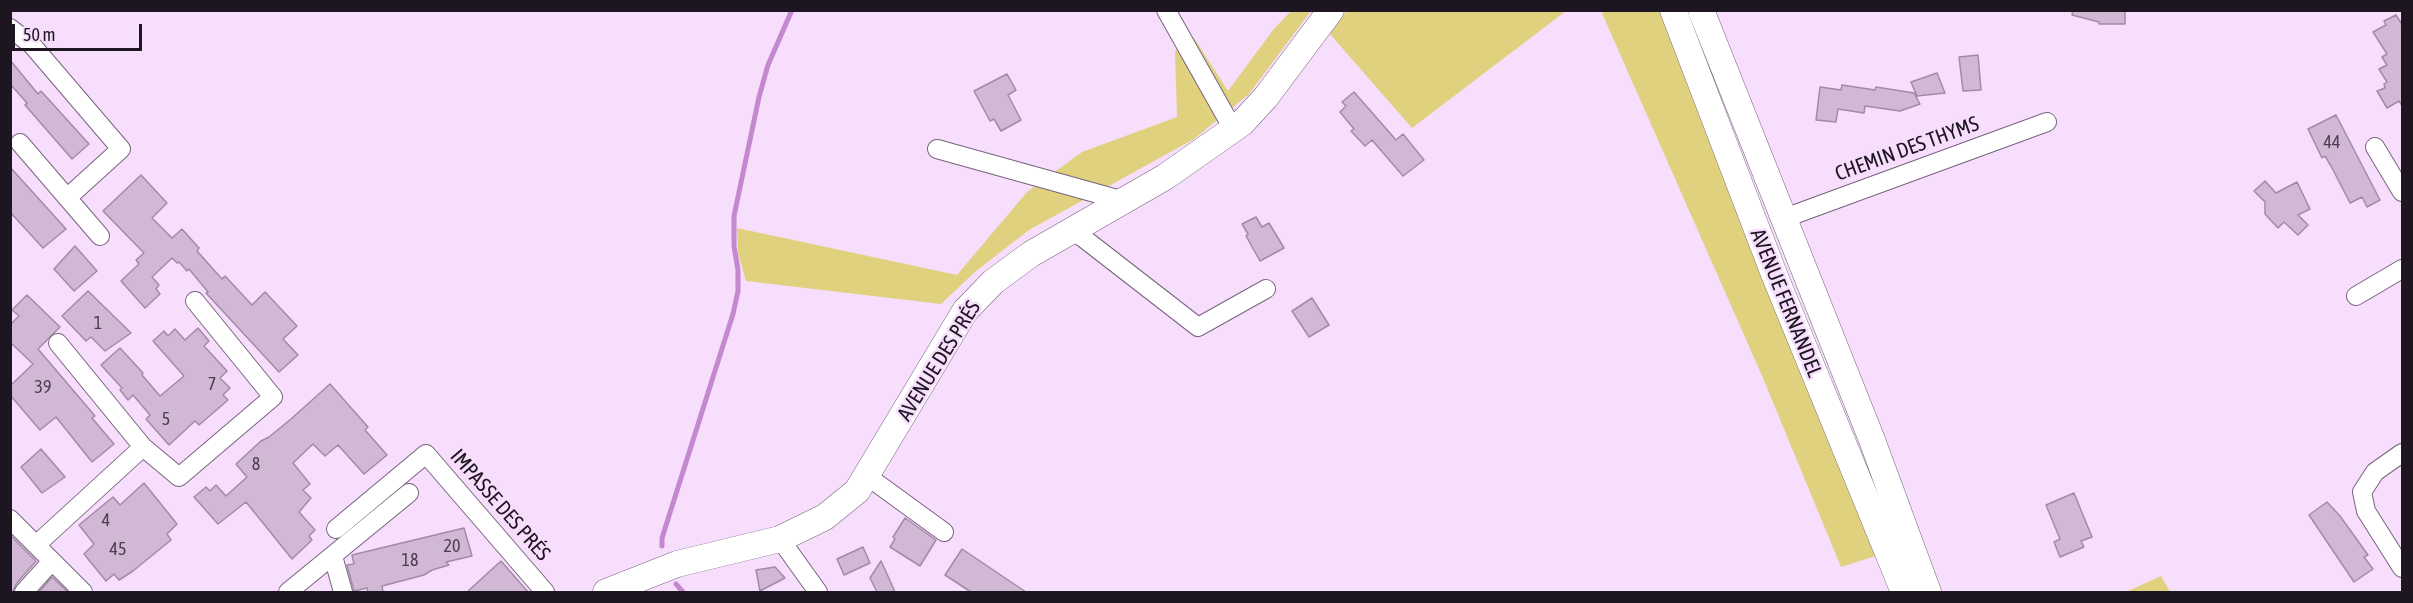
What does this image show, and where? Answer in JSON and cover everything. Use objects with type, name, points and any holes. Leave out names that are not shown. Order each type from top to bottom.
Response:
[{"type":"main road","name":"AVENUE DES PRÉS","points":[[606,592],[676,564],[780,539],[825,517],[857,491],[965,312],[993,282],[1031,254],[1165,177],[1242,123],[1266,97],[1331,10]]},
{"type":"main road","name":"AVENUE FERNANDEL","points":[[1673,10],[1779,285],[1904,592]]},
{"type":"main road","name":"AVENUE FERNANDEL","points":[[1701,10],[1782,219],[1872,440],[1928,592]]},
{"type":"street","points":[[1166,10],[1233,129]]},
{"type":"street","points":[[10,28],[32,45],[121,149],[67,198]]},
{"type":"street","name":"CHEMIN DES THYMS","points":[[1782,219],[2048,123]]},
{"type":"street","points":[[20,143],[100,236]]},
{"type":"street","points":[[2375,147],[2403,192]]},
{"type":"street","points":[[937,149],[1124,201]]},
{"type":"street","points":[[1071,231],[1082,237],[1198,327],[1266,289]]},
{"type":"street","points":[[2356,296],[2403,269]]},
{"type":"street","points":[[58,343],[143,447],[179,477],[273,397],[195,302]]},
{"type":"street","points":[[36,545],[143,447]]},
{"type":"street","points":[[2403,453],[2375,472],[2362,492],[2366,511],[2403,568]]},
{"type":"street","name":"IMPASSE DES PRÉS","points":[[336,529],[426,454],[545,592]]},
{"type":"street","points":[[867,476],[944,532]]},
{"type":"street","points":[[288,592],[409,493]]},
{"type":"street","points":[[10,519],[83,592]]},
{"type":"street","points":[[780,539],[818,592]]},
{"type":"street","points":[[333,556],[343,592]]},
{"type":"street","points":[[24,592],[52,561]]},
{"type":"shaded area","points":[[1347,10],[1566,11],[1412,128],[1330,34]]},
{"type":"shaded area","points":[[1291,11],[1311,11],[1249,94],[1194,139],[1029,230],[976,271],[941,304],[746,281],[738,253],[737,228],[957,275],[1027,192],[1082,152],[1177,117],[1175,51],[1194,38],[1228,91],[1273,30]]},
{"type":"shaded area","points":[[1601,11],[1661,11],[1879,555],[1841,567],[1763,378]]},
{"type":"shaded area","points":[[2161,576],[2170,592],[2126,592]]},
{"type":"building","points":[[2073,10],[2125,10],[2125,24],[2099,24],[2099,22],[2072,15]]},
{"type":"building","points":[[2396,15],[2403,26],[2403,107],[2399,101],[2387,108],[2377,91],[2385,88],[2384,84],[2387,82],[2379,69],[2387,65],[2382,57],[2387,54],[2373,32],[2386,25],[2384,21]]},
{"type":"building","points":[[1978,55],[1981,90],[1963,91],[1959,57]]},
{"type":"building","points":[[10,60],[38,94],[41,91],[89,144],[72,159],[25,105],[27,103],[10,84]]},
{"type":"building","points":[[1937,73],[1945,93],[1917,96],[1911,82]]},
{"type":"building","points":[[1007,74],[1016,90],[1008,95],[1021,120],[1001,131],[994,119],[990,121],[974,91]]},
{"type":"building","points":[[1842,85],[1914,93],[1920,104],[1900,111],[1865,106],[1864,113],[1838,109],[1836,122],[1816,120],[1820,87],[1841,90]]},
{"type":"building","points":[[1354,92],[1396,140],[1403,134],[1424,160],[1403,176],[1372,140],[1365,146],[1351,131],[1354,129],[1340,112],[1346,106],[1342,102]]},
{"type":"building","points":[[2336,115],[2380,200],[2367,207],[2362,197],[2350,203],[2325,156],[2322,158],[2308,129]]},
{"type":"building","points":[[10,167],[66,229],[43,248],[10,212]]},
{"type":"building","points":[[141,175],[167,203],[152,218],[172,238],[182,229],[199,248],[197,251],[222,279],[225,276],[252,305],[265,292],[297,326],[283,339],[298,355],[279,372],[206,293],[208,292],[189,269],[187,271],[179,262],[177,263],[172,258],[152,277],[159,285],[156,289],[160,294],[145,308],[121,281],[139,264],[136,260],[144,253],[103,211]]},
{"type":"building","points":[[2265,181],[2276,193],[2297,182],[2310,209],[2298,215],[2308,225],[2298,235],[2284,222],[2278,228],[2265,214],[2265,202],[2254,191]]},
{"type":"building","points":[[1256,217],[1262,227],[1269,223],[1284,248],[1260,261],[1242,224]]},
{"type":"building","points":[[75,246],[97,271],[74,291],[54,269]]},
{"type":"building","points":[[88,291],[131,333],[105,351],[91,337],[86,341],[62,316]]},
{"type":"building","points":[[27,295],[60,327],[38,349],[95,416],[92,418],[114,444],[92,462],[56,417],[40,430],[10,395],[10,386],[33,364],[10,342],[10,325],[19,316],[12,310]]},
{"type":"building","points":[[1312,298],[1329,325],[1309,337],[1292,311]]},
{"type":"building","points":[[198,328],[209,341],[204,346],[227,371],[220,378],[230,388],[223,395],[228,400],[199,425],[195,421],[169,445],[146,419],[150,415],[133,395],[128,400],[120,390],[122,388],[101,365],[120,348],[160,396],[184,376],[153,341],[164,331],[168,336],[175,329],[185,340]]},
{"type":"building","points":[[330,384],[368,427],[365,430],[387,455],[364,474],[338,445],[325,456],[313,444],[293,463],[310,484],[303,490],[311,498],[299,512],[315,530],[309,536],[312,540],[292,559],[246,502],[218,524],[194,497],[206,487],[210,491],[216,485],[226,496],[247,477],[236,464]]},
{"type":"building","points":[[41,449],[65,477],[42,493],[21,467]]},
{"type":"building","points":[[144,483],[177,524],[167,534],[171,540],[119,580],[114,574],[106,581],[84,554],[94,544],[79,525],[113,497],[120,505]]},
{"type":"building","points":[[2074,493],[2092,537],[2081,541],[2084,547],[2060,557],[2054,542],[2060,539],[2046,505]]},
{"type":"building","points":[[2327,502],[2368,555],[2364,557],[2373,569],[2354,582],[2309,515]]},
{"type":"building","points":[[905,518],[936,540],[920,566],[890,547],[895,539],[893,537]]},
{"type":"building","points":[[464,528],[472,556],[446,562],[449,565],[424,575],[382,586],[383,592],[368,592],[367,588],[354,591],[347,565],[354,564],[352,555]]},
{"type":"building","points":[[10,535],[36,561],[16,584],[13,592],[10,592]]},
{"type":"building","points":[[863,547],[870,563],[844,575],[837,559]]},
{"type":"building","points":[[962,549],[1026,592],[971,592],[945,575]]},
{"type":"building","points":[[501,561],[528,592],[467,592],[490,571]]},
{"type":"building","points":[[881,561],[895,592],[877,592],[870,578]]},
{"type":"building","points":[[775,567],[785,578],[760,591],[756,570]]},
{"type":"building","points":[[52,577],[68,592],[39,592]]},
{"type":"waterway","points":[[662,546],[662,538],[733,314],[738,291],[734,216],[768,65],[792,10]]},
{"type":"waterway","points":[[676,584],[683,592]]}]
